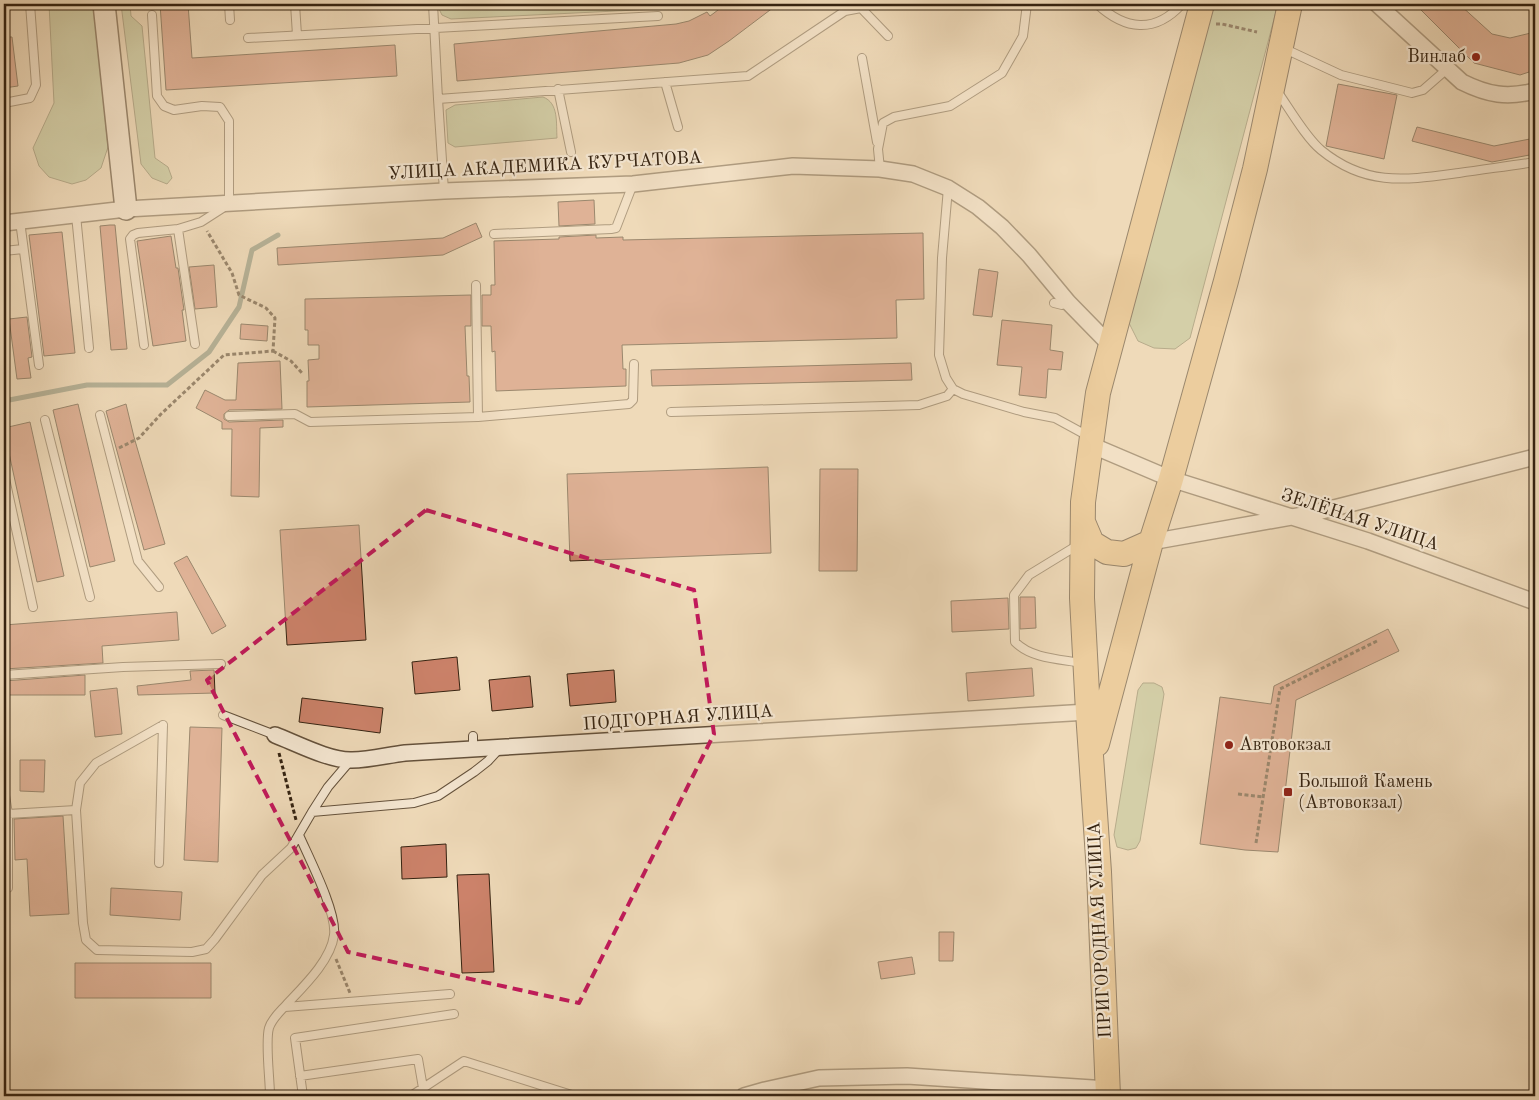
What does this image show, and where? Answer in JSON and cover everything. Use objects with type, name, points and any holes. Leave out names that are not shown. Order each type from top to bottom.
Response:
[{"type":"main road","name":"ПРИГОРОДНАЯ УЛИЦА","points":[[1108,1092],[1099,872],[1082,598],[1083,502],[1098,393],[1202,4]]},
{"type":"main road","points":[[1092,764],[1151,542],[1226,281],[1255,169],[1290,4]]},
{"type":"main road","points":[[1082,532],[1092,543],[1107,552],[1124,554],[1151,542]]},
{"type":"street","points":[[104,4],[126,209]]},
{"type":"street","points":[[1377,4],[1462,82],[1486,92],[1502,95],[1517,95],[1535,90]]},
{"type":"street","name":"УЛИЦА АКАДЕМИКА КУРЧАТОВА","points":[[4,223],[126,209],[444,191],[633,184],[793,166],[880,169],[913,174],[948,188],[978,207],[1002,227],[1029,255],[1061,303],[1110,345]]},
{"type":"street","name":"ЗЕЛЁНАЯ УЛИЦА","points":[[1092,442],[1170,479],[1368,541],[1535,602]]},
{"type":"street","points":[[1151,542],[1293,518],[1535,456]]},
{"type":"street","name":"ПОДГОРНАЯ УЛИЦА","points":[[275,735],[336,758],[351,760],[473,743],[500,748],[1088,712]]},
{"type":"street","points":[[744,1096],[819,1078],[907,1076],[1108,1092]]},
{"type":"lane","points":[[4,103],[30,98],[36,85],[30,4]]},
{"type":"lane","points":[[230,4],[230,20]]},
{"type":"lane","points":[[295,4],[297,35]]},
{"type":"lane","points":[[434,4],[444,191]]},
{"type":"lane","points":[[878,149],[883,123],[894,117],[950,106],[1002,73],[1023,36],[1027,4]]},
{"type":"lane","points":[[1097,4],[1118,20],[1134,25],[1151,25],[1173,14],[1182,4]]},
{"type":"lane","points":[[438,99],[748,76],[845,11],[861,8],[888,36]]},
{"type":"lane","points":[[144,346],[130,239],[138,233],[178,229],[201,222],[229,204],[228,121],[220,107],[202,106],[174,110],[164,106],[157,96],[152,16]]},
{"type":"lane","points":[[248,38],[658,16]]},
{"type":"lane","points":[[1281,47],[1341,74],[1412,93],[1423,90],[1447,69]]},
{"type":"lane","points":[[862,58],[880,169]]},
{"type":"lane","points":[[665,82],[678,127]]},
{"type":"lane","points":[[1273,85],[1320,150],[1344,165],[1376,177],[1395,180],[1416,179],[1535,162]]},
{"type":"lane","points":[[558,89],[570,152]]},
{"type":"lane","points":[[494,234],[616,228],[633,184]]},
{"type":"lane","points":[[948,188],[942,258],[939,355],[946,378],[953,389],[963,394],[1024,412],[1055,418],[1092,442]]},
{"type":"lane","points":[[76,215],[89,348]]},
{"type":"lane","points":[[20,221],[39,365]]},
{"type":"lane","points":[[178,229],[195,344]]},
{"type":"lane","points":[[4,251],[23,248]]},
{"type":"lane","points":[[476,286],[478,417]]},
{"type":"lane","points":[[228,416],[295,414],[310,422],[478,417],[629,404],[634,400],[634,364]]},
{"type":"lane","points":[[671,412],[919,404],[947,396],[953,389]]},
{"type":"lane","points":[[100,415],[138,561],[159,587]]},
{"type":"lane","points":[[45,420],[90,597]]},
{"type":"lane","points":[[4,474],[33,607]]},
{"type":"lane","points":[[1082,532],[1030,575],[1014,595],[1014,604],[1016,642],[1022,649],[1032,654],[1086,664]]},
{"type":"lane","points":[[4,675],[123,667],[221,664]]},
{"type":"lane","points":[[223,715],[275,735]]},
{"type":"lane","points":[[159,863],[163,725],[96,763],[80,783],[76,810],[83,923],[86,940],[97,950],[192,952],[206,949],[216,939],[262,875],[291,848],[328,787],[351,760]]},
{"type":"lane","points":[[312,812],[414,803],[438,796],[474,772],[500,748]]},
{"type":"lane","points":[[4,789],[8,814],[8,888]]},
{"type":"lane","points":[[8,814],[76,810]]},
{"type":"lane","points":[[270,1096],[267,1041],[269,1028],[275,1017],[324,960],[331,947],[334,935],[334,924],[329,905],[299,835]]},
{"type":"lane","points":[[284,1006],[450,994]]},
{"type":"lane","points":[[303,1096],[295,1038],[454,1014]]},
{"type":"lane","points":[[300,1076],[418,1059],[423,1088]]},
{"type":"lane","points":[[411,1096],[464,1061],[575,1096]]},
{"type":"path","points":[[201,222],[232,274],[239,295],[266,308],[275,318],[273,352]]},
{"type":"path","points":[[110,452],[139,438],[224,356],[273,352],[291,361],[302,373]]},
{"type":"path","points":[[1256,843],[1280,689],[1379,640]]},
{"type":"path","points":[[275,735],[299,835]]},
{"type":"path","points":[[1238,794],[1263,797]]},
{"type":"path","points":[[331,947],[354,1001]]},
{"type":"highlighted area","points":[[426,510],[694,590],[714,734],[579,1003],[348,952],[207,680]]},
{"type":"green space","points":[[49,4],[94,4],[108,147],[101,168],[86,180],[72,184],[49,177],[39,166],[33,148],[54,103]]},
{"type":"green space","points":[[121,4],[130,4],[131,16],[142,26],[155,158],[168,167],[172,178],[167,184],[152,178],[141,164]]},
{"type":"green space","points":[[439,4],[657,4],[657,9],[451,19],[442,15]]},
{"type":"green space","points":[[1214,4],[1278,4],[1190,338],[1175,349],[1154,348],[1138,341],[1129,323]]},
{"type":"green space","points":[[543,97],[552,104],[556,114],[557,138],[455,147],[448,143],[446,110],[455,105]]},
{"type":"green space","points":[[1143,683],[1154,683],[1162,687],[1164,694],[1140,841],[1136,848],[1128,850],[1117,847],[1114,835],[1138,690]]},
{"type":"building","points":[[160,4],[188,4],[192,58],[395,45],[397,76],[166,90]]},
{"type":"building","points":[[726,4],[778,4],[708,55],[679,63],[457,81],[454,44],[676,24],[689,21],[707,12],[710,16]]},
{"type":"building","points":[[1415,4],[1459,4],[1492,34],[1510,38],[1535,32],[1535,70],[1520,75],[1474,63]]},
{"type":"building","points":[[4,37],[12,37],[18,86],[4,88]]},
{"type":"building","points":[[1338,84],[1397,95],[1384,159],[1326,146]]},
{"type":"building","points":[[1417,127],[1494,146],[1535,138],[1535,154],[1492,162],[1412,141]]},
{"type":"building","points":[[594,200],[595,224],[559,226],[558,202]]},
{"type":"building","points":[[476,223],[482,237],[443,255],[278,265],[277,248],[443,238]]},
{"type":"building","points":[[115,225],[127,349],[111,350],[100,226]]},
{"type":"building","points":[[62,232],[75,353],[44,356],[29,235]]},
{"type":"building","points":[[923,233],[924,299],[896,300],[897,338],[622,345],[623,369],[626,369],[626,386],[496,391],[495,351],[492,352],[491,326],[482,326],[482,295],[491,295],[491,285],[495,285],[494,241],[559,239],[559,237],[596,235],[596,238],[623,237],[623,240]]},
{"type":"building","points":[[171,236],[184,310],[182,310],[186,341],[153,346],[137,241]]},
{"type":"building","points":[[214,265],[217,307],[195,309],[189,267]]},
{"type":"building","points":[[979,269],[998,272],[992,317],[973,315]]},
{"type":"building","points":[[471,295],[471,326],[465,326],[470,402],[307,407],[308,360],[319,359],[319,345],[308,345],[308,330],[305,330],[305,299]]},
{"type":"building","points":[[27,317],[32,357],[28,358],[31,378],[17,379],[9,319]]},
{"type":"building","points":[[1002,320],[1052,325],[1050,350],[1063,352],[1061,370],[1048,369],[1046,398],[1019,395],[1022,367],[997,365]]},
{"type":"building","points":[[241,324],[268,326],[267,341],[240,339]]},
{"type":"building","points":[[280,361],[282,409],[229,410],[224,414],[224,419],[229,422],[283,420],[283,427],[260,428],[259,497],[231,496],[232,429],[222,429],[222,422],[196,408],[205,390],[225,400],[236,400],[238,363]]},
{"type":"building","points":[[911,363],[912,380],[652,386],[651,370]]},
{"type":"building","points":[[78,404],[115,561],[90,567],[53,410]]},
{"type":"building","points":[[126,404],[165,544],[144,550],[106,411]]},
{"type":"building","points":[[30,422],[64,576],[37,582],[4,430],[4,428]]},
{"type":"building","points":[[768,467],[771,553],[570,561],[567,474]]},
{"type":"building","points":[[820,469],[858,469],[857,571],[819,571]]},
{"type":"building","points":[[359,525],[366,640],[287,645],[280,530]]},
{"type":"building","points":[[187,556],[226,626],[212,634],[174,563]]},
{"type":"building","points":[[1020,597],[1035,597],[1036,628],[1020,629]]},
{"type":"building","points":[[1008,598],[1009,629],[952,632],[951,601]]},
{"type":"building","points":[[177,612],[179,640],[102,646],[103,663],[4,669],[4,625]]},
{"type":"building","points":[[1388,629],[1399,651],[1296,700],[1278,852],[1200,844],[1220,697],[1271,704],[1274,686]]},
{"type":"building","points":[[457,657],[460,690],[415,694],[412,662]]},
{"type":"building","points":[[1032,668],[1034,696],[968,701],[966,673]]},
{"type":"building","points":[[214,670],[215,693],[138,695],[137,686],[191,680],[190,671]]},
{"type":"building","points":[[614,670],[616,702],[570,706],[567,674]]},
{"type":"building","points":[[85,675],[85,695],[4,695],[4,681]]},
{"type":"building","points":[[530,676],[533,707],[492,711],[489,680]]},
{"type":"building","points":[[117,688],[122,734],[95,737],[90,691]]},
{"type":"building","points":[[302,698],[383,708],[380,733],[299,722]]},
{"type":"building","points":[[190,727],[222,728],[218,862],[184,860]]},
{"type":"building","points":[[20,760],[45,760],[44,792],[20,791]]},
{"type":"building","points":[[63,816],[69,914],[30,916],[27,859],[15,860],[14,819]]},
{"type":"building","points":[[446,844],[447,877],[402,879],[401,847]]},
{"type":"building","points":[[489,874],[494,972],[462,973],[457,875]]},
{"type":"building","points":[[111,888],[182,892],[180,920],[110,915]]},
{"type":"building","points":[[939,932],[954,932],[953,961],[939,961]]},
{"type":"building","points":[[912,957],[915,974],[881,979],[878,962]]},
{"type":"building","points":[[75,963],[211,963],[211,998],[75,998]]},
{"type":"waterway","points":[[4,401],[87,385],[167,385],[209,352],[239,307],[252,250],[278,235]]},
{"type":"place","name":"Винлаб","points":[[1476,57]]},
{"type":"place","name":"Автовокзал","points":[[1229,745]]},
{"type":"place","name":"Большой Камень (Автовокзал)","points":[[1288,792]]}]
